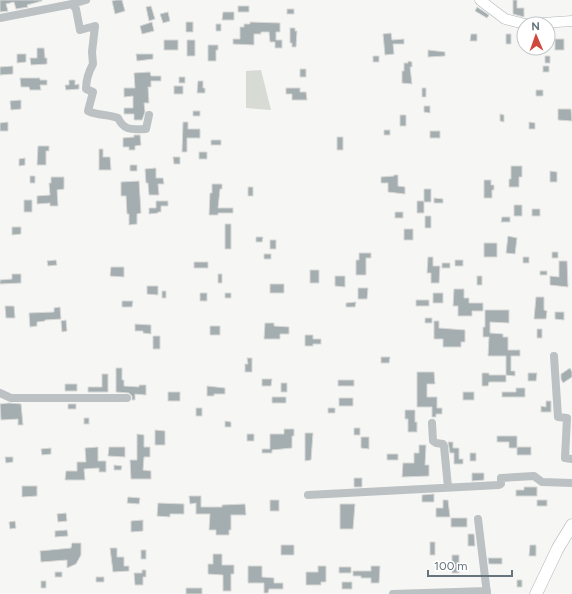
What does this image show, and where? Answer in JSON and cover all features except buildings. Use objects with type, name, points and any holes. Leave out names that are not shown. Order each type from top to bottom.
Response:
[{"type":"highway","points":[[536,594],[558,548],[572,525]]},
{"type":"main road","points":[[480,0],[505,19],[516,22]]},
{"type":"main road","points":[[556,22],[572,21]]},
{"type":"street","points":[[0,18],[86,0]]},
{"type":"street","points":[[72,4],[76,9],[80,30],[95,26],[92,52],[93,64],[88,72],[86,80],[86,89],[93,92],[88,111],[97,115],[109,115],[118,118],[122,126],[127,129],[146,128],[148,115]]},
{"type":"street","points":[[554,356],[558,417],[567,418],[565,458],[572,459]]},
{"type":"street","points":[[0,393],[11,398],[127,398]]},
{"type":"street","points":[[432,423],[433,441],[443,444],[444,446],[448,487]]},
{"type":"street","points":[[308,495],[499,485],[501,484],[501,478],[534,476],[542,482],[572,483]]},
{"type":"street","points":[[392,594],[487,592],[478,519]]},
{"type":"shaded area","points":[[261,70],[271,110],[246,108],[246,71]]}]
